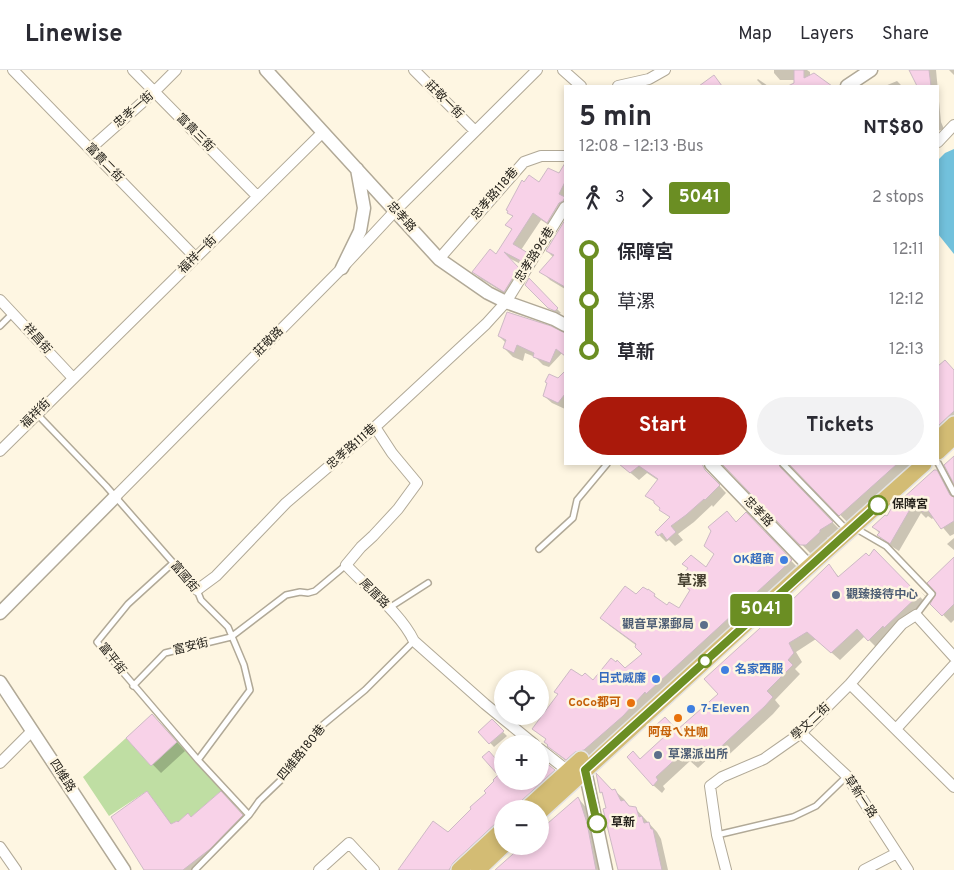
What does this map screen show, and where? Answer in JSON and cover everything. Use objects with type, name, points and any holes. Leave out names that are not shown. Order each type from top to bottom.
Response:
[{"type":"main road","points":[[939,448],[954,424]]},
{"type":"main road","points":[[939,449],[954,437]]},
{"type":"main road","points":[[848,526],[909,465]]},
{"type":"main road","points":[[549,804],[807,563],[848,526],[923,465]]},
{"type":"main road","points":[[536,800],[807,563]]},
{"type":"main road","points":[[459,870],[494,837]]},
{"type":"main road","points":[[478,870],[494,855]]},
{"type":"street","name":"富貴二街","points":[[13,70],[195,257]]},
{"type":"street","name":"富貴三街","points":[[133,70],[257,196]]},
{"type":"street","name":"忠孝一街","points":[[90,149],[176,70]]},
{"type":"street","name":"忠孝路","points":[[266,70],[439,259],[481,288],[506,302],[554,318],[564,324]]},
{"type":"street","name":"莊敬一街","points":[[414,70],[475,130]]},
{"type":"street","name":"莊敬路","points":[[0,613],[342,268],[395,210],[537,70]]},
{"type":"street","points":[[563,70],[580,85]]},
{"type":"street","points":[[622,85],[649,79],[664,70]]},
{"type":"street","points":[[848,85],[871,70]]},
{"type":"street","points":[[939,141],[954,125]]},
{"type":"street","name":"福祥一街","points":[[73,378],[323,132]]},
{"type":"street","name":"忠孝路118巷","points":[[439,259],[524,162],[541,156],[564,156]]},
{"type":"street","points":[[342,268],[360,231],[364,208],[357,169]]},
{"type":"street","name":"忠孝路96巷","points":[[506,302],[564,209]]},
{"type":"street","name":"祥昌街","points":[[0,300],[73,378]]},
{"type":"street","name":"忠孝路111巷","points":[[197,590],[216,576],[286,503],[375,427],[486,324],[506,302]]},
{"type":"street","name":"福祥街","points":[[0,451],[73,378]]},
{"type":"street","points":[[346,565],[361,546],[398,509],[417,483],[392,453],[375,427]]},
{"type":"street","name":"忠孝路","points":[[712,465],[807,563]]},
{"type":"street","name":"尾厝路","points":[[346,565],[408,629],[414,641],[523,735]]},
{"type":"street","points":[[916,615],[954,657]]},
{"type":"street","name":"學文二街","points":[[726,870],[717,835],[710,786],[722,777],[764,759],[801,733],[850,684],[902,624],[916,615]]},
{"type":"street","points":[[896,730],[954,665]]},
{"type":"street","name":"四維路","points":[[0,682],[124,870]]},
{"type":"street","points":[[850,684],[954,787]]},
{"type":"street","points":[[0,763],[32,731]]},
{"type":"street","name":"草新一路","points":[[801,733],[847,776],[908,870]]},
{"type":"street","points":[[549,756],[568,771],[585,770],[606,870]]},
{"type":"street","points":[[319,870],[349,843],[374,870]]},
{"type":"street","points":[[0,847],[16,870]]},
{"type":"street","points":[[864,870],[897,853]]},
{"type":"lane","points":[[0,326],[13,313]]},
{"type":"lane","name":"富國街","points":[[36,414],[115,497],[197,590],[202,600],[228,627],[244,665],[250,690],[198,760]]},
{"type":"lane","points":[[939,453],[954,493]]},
{"type":"lane","points":[[539,548],[573,518],[577,500],[606,465]]},
{"type":"lane","points":[[784,465],[848,526],[886,546],[932,594],[916,615]]},
{"type":"lane","name":"富平街","points":[[173,563],[128,604],[96,642],[198,760],[249,815]]},
{"type":"lane","points":[[231,637],[286,595],[314,591],[346,565]]},
{"type":"lane","points":[[389,608],[428,583]]},
{"type":"lane","name":"富安街","points":[[133,686],[165,653],[231,637]]},
{"type":"lane","name":"四維路180巷","points":[[195,870],[249,815],[258,801],[284,778],[319,728],[364,690],[414,641]]},
{"type":"lane","points":[[717,835],[793,817],[816,806],[847,776]]},
{"type":"green space","points":[[126,738],[151,766],[178,741],[222,790],[191,817],[188,813],[178,822],[171,824],[147,791],[109,816],[83,777]]},
{"type":"water","points":[[954,149],[954,254],[939,235],[939,159],[945,153]]},
{"type":"building","points":[[794,70],[804,70],[804,78],[814,73],[831,85],[790,85],[794,83]]},
{"type":"building","points":[[909,70],[929,70],[931,85],[916,85]]},
{"type":"building","points":[[714,75],[721,85],[700,85]]},
{"type":"building","points":[[564,165],[564,184],[559,194],[564,196],[563,201],[559,203],[547,223],[533,213],[513,244],[528,253],[523,262],[504,252],[519,268],[504,292],[472,272],[490,249],[496,254],[512,229],[505,225],[513,216],[507,213],[508,211],[506,210],[522,180],[524,182],[529,175],[539,182],[548,168],[559,173]]},
{"type":"building","points":[[564,222],[564,286],[539,272],[554,255],[546,251]]},
{"type":"building","points":[[529,278],[558,308],[555,311],[548,308],[525,285]]},
{"type":"building","points":[[507,312],[551,326],[564,332],[564,355],[556,349],[550,363],[533,357],[534,353],[517,345],[514,353],[503,348],[506,340],[498,336]]},
{"type":"building","points":[[945,360],[954,370],[954,411],[939,425],[939,365]]},
{"type":"building","points":[[564,372],[564,395],[558,403],[543,396],[547,383],[545,382],[549,374],[558,378]]},
{"type":"building","points":[[954,456],[954,484],[944,465]]},
{"type":"building","points":[[620,465],[702,465],[720,485],[705,500],[671,526],[676,532],[667,540],[662,533],[658,536],[655,532],[670,517],[659,510],[660,508],[654,501],[645,496],[658,479],[639,466],[630,473]]},
{"type":"building","points":[[723,465],[779,465],[833,522],[820,530],[806,545],[800,545]]},
{"type":"building","points":[[790,465],[896,465],[839,516]]},
{"type":"building","points":[[934,470],[937,470],[950,495],[954,497],[954,521],[941,529],[927,509],[923,512],[920,508],[917,511],[912,506],[890,544],[877,535],[880,532],[872,527],[885,515],[887,516],[891,509]]},
{"type":"building","points":[[727,511],[736,522],[746,512],[792,560],[646,694],[645,692],[623,716],[584,750],[575,752],[566,760],[549,747],[549,735],[540,735],[532,729],[535,725],[549,725],[549,706],[558,694],[554,692],[571,669],[582,676],[585,673],[593,680],[611,658],[616,662],[617,660],[625,668],[642,654],[635,647],[636,644],[600,618],[625,586],[636,594],[643,587],[648,589],[667,605],[669,602],[679,608],[690,590],[678,582],[688,568],[682,564],[691,555],[706,567],[714,554],[704,546],[711,531],[708,527]]},
{"type":"building","points":[[874,549],[919,595],[868,641],[857,629],[831,653],[807,632],[789,643],[794,653],[788,660],[793,665],[767,691],[773,697],[765,706],[712,755],[705,746],[689,761],[681,754],[656,777],[658,780],[653,786],[627,757],[633,751],[640,759],[665,736],[655,726],[665,717],[677,730],[718,694],[704,679],[770,619],[772,622],[787,609],[785,607],[829,564],[838,577],[866,553],[869,556]]},
{"type":"building","points":[[954,557],[954,604],[942,616],[930,604],[936,593],[927,583]]},
{"type":"building","points":[[152,714],[177,742],[151,766],[126,738]]},
{"type":"building","points":[[492,719],[494,725],[498,725],[504,731],[499,735],[494,735],[494,740],[489,744],[478,732]]},
{"type":"building","points":[[489,751],[494,757],[494,770],[482,757]]},
{"type":"building","points":[[549,765],[555,770],[549,775]]},
{"type":"building","points":[[596,773],[612,790],[615,789],[621,801],[624,800],[629,806],[636,807],[639,817],[642,816],[644,823],[649,822],[651,829],[653,829],[662,870],[618,870],[603,809],[606,808],[602,792],[600,793]]},
{"type":"building","points":[[494,781],[494,790],[533,790],[522,800],[494,800],[494,825],[453,863],[449,870],[398,870],[433,821],[448,832],[471,809],[470,807],[486,793],[484,791]]},
{"type":"building","points":[[147,791],[171,824],[178,822],[188,813],[191,817],[221,791],[243,815],[210,849],[183,870],[144,870],[111,817]]},
{"type":"building","points":[[578,797],[587,823],[596,870],[495,870],[512,855],[549,855],[549,822]]},
{"type":"bus line","name":"5041","points":[[597,823],[585,770],[878,505]]},
{"type":"place","name":"保障宮","points":[[878,505]]},
{"type":"place","name":"OK超商","points":[[784,560]]},
{"type":"place","name":"觀臻接待中心","points":[[836,595]]},
{"type":"place","name":"觀音草漯郵局","points":[[704,625]]},
{"type":"place","name":"名家西服","points":[[725,670]]},
{"type":"place","name":"日式威廉","points":[[656,679]]},
{"type":"place","name":"CoCo都可","points":[[631,703]]},
{"type":"place","name":"7-Eleven","points":[[691,709]]},
{"type":"place","name":"阿母ㄟ灶咖","points":[[678,718]]},
{"type":"place","name":"草漯派出所","points":[[658,755]]},
{"type":"place","name":"草新","points":[[597,823]]},
{"type":"district","name":"草漯","points":[[692,582]]}]
